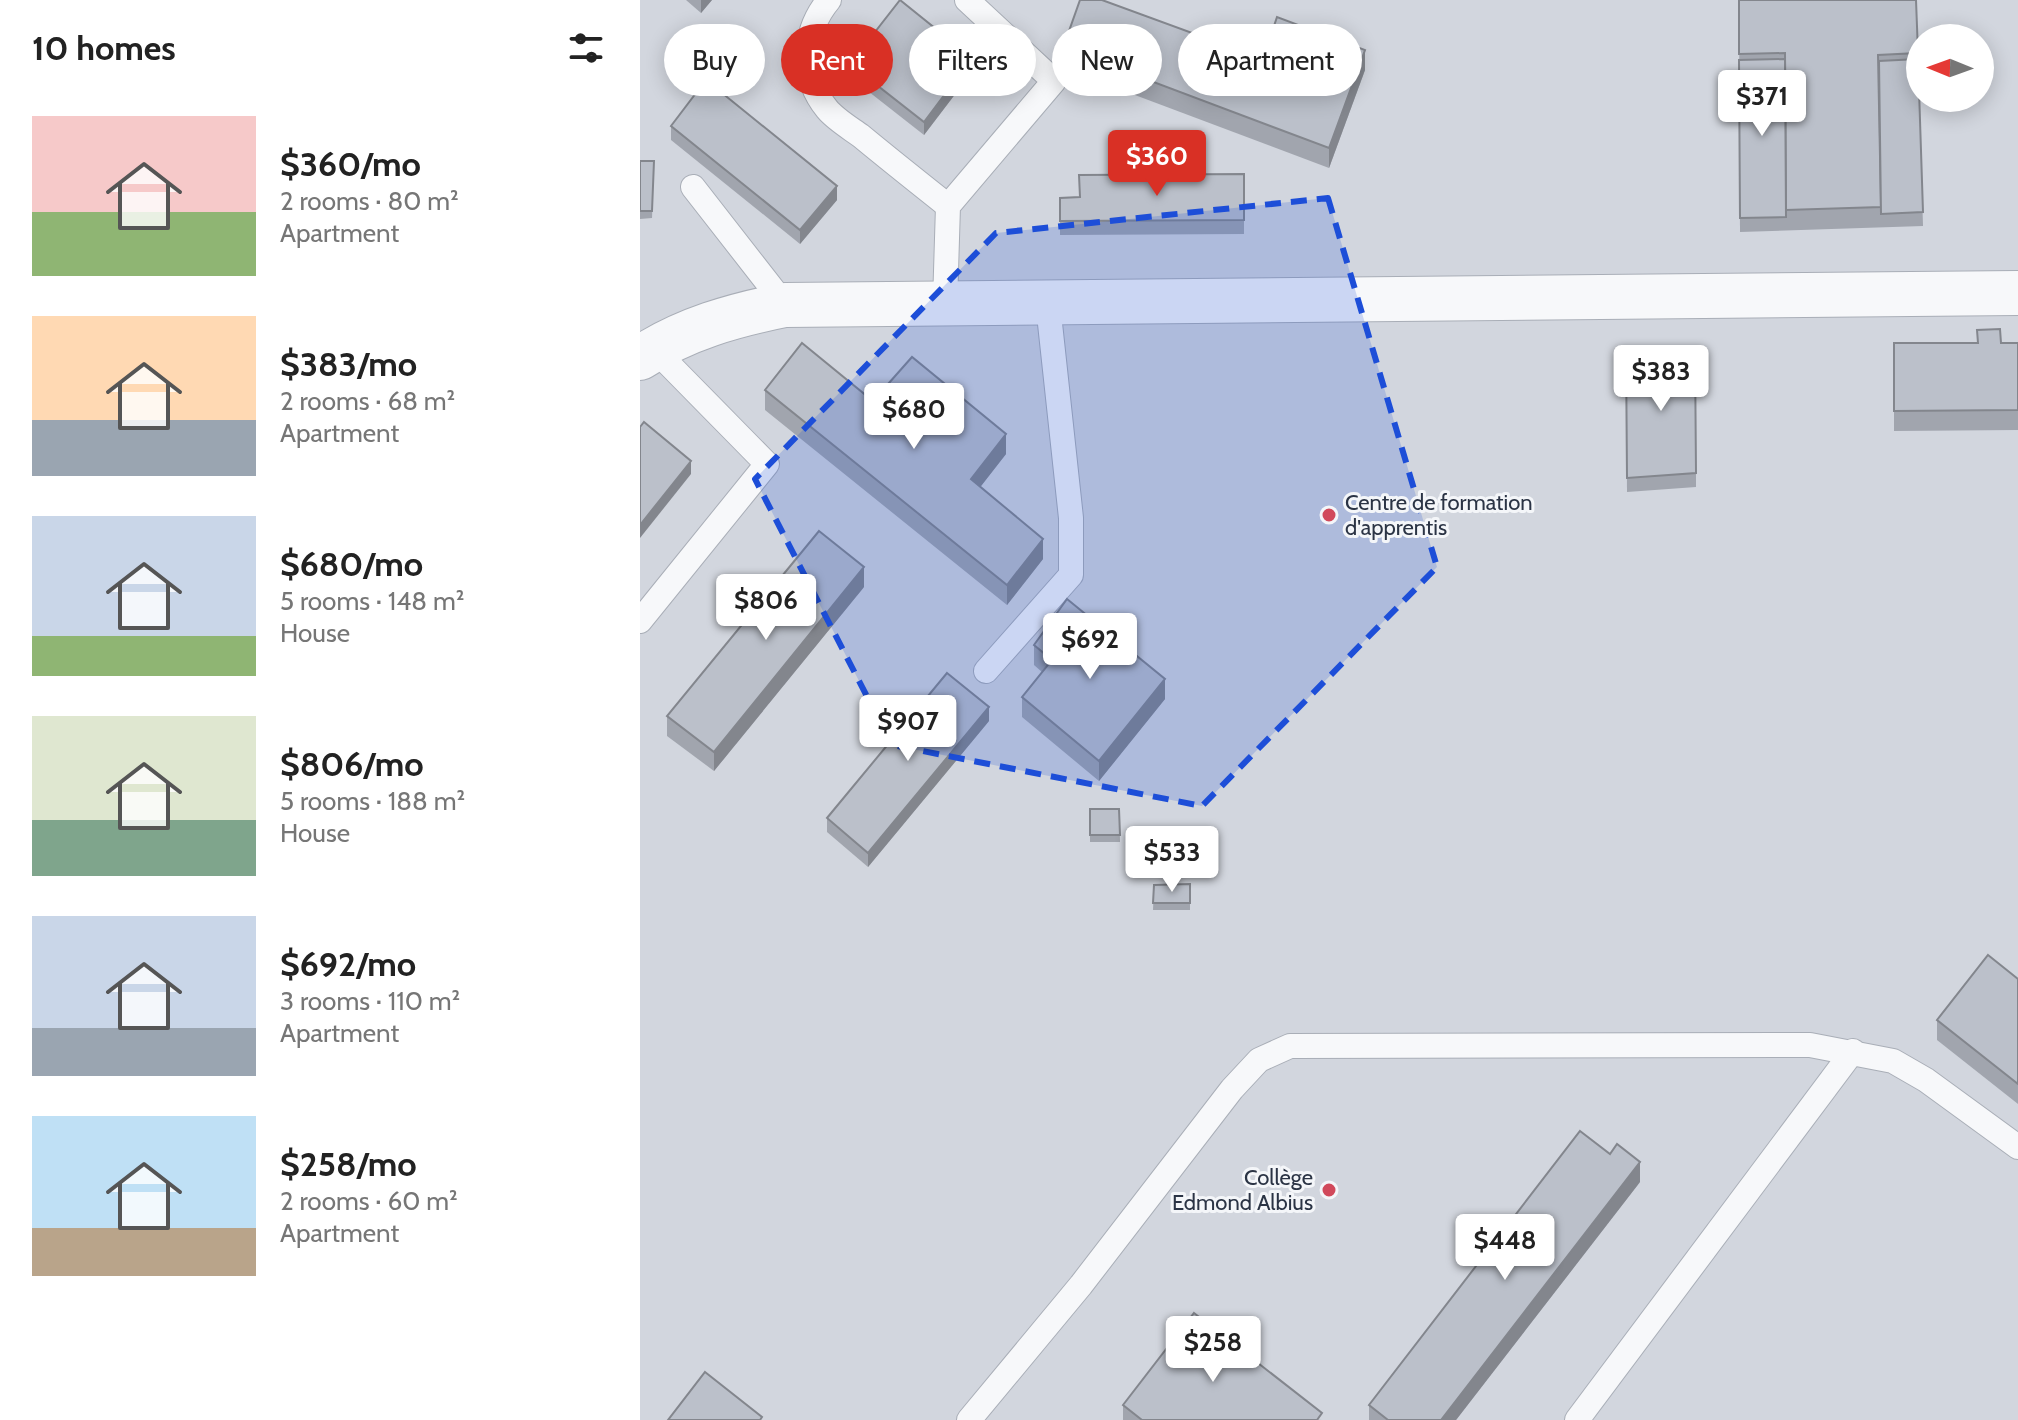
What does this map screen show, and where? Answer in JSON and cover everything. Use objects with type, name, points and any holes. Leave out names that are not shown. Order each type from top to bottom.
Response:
[{"type":"street","points":[[647,353],[736,315],[785,305],[1048,305],[2018,293]]},
{"type":"lane","points":[[829,0],[819,12],[810,33],[807,57],[812,83],[827,109],[948,206]]},
{"type":"lane","points":[[945,304],[948,206],[1054,81],[967,0]]},
{"type":"lane","points":[[693,187],[785,305]]},
{"type":"lane","points":[[986,671],[1071,575],[1071,518],[1048,305]]},
{"type":"lane","points":[[640,621],[767,464],[647,353]]},
{"type":"lane","points":[[969,1420],[1081,1285],[1232,1089],[1259,1060],[1290,1046],[1810,1045],[1893,1061],[1926,1080],[2018,1147]]},
{"type":"lane","points":[[1577,1420],[1853,1051]]},
{"type":"highlighted area","points":[[1328,198],[1437,567],[1202,806],[892,745],[755,479],[996,233]]},
{"type":"shaded area","name":"Centre de formation d'apprentis","points":[[640,0],[2018,0],[2018,1420],[640,1420]]},
{"type":"building","points":[[900,0],[930,24],[909,24],[909,96],[944,96],[924,122],[891,96],[893,24],[881,24]]},
{"type":"building","points":[[1080,0],[1102,0],[1178,28],[1178,91],[1162,85],[1162,24],[1072,24]]},
{"type":"building","points":[[1739,0],[1916,0],[1917,24],[1906,24],[1906,54],[1878,55],[1881,207],[1786,210],[1785,53],[1739,54]]},
{"type":"building","points":[[1277,17],[1296,24],[1275,24]]},
{"type":"building","points":[[1785,59],[1786,217],[1740,218],[1739,60]]},
{"type":"building","points":[[1906,60],[1906,112],[1920,112],[1923,212],[1881,214],[1879,61]]},
{"type":"building","points":[[694,96],[726,96],[837,186],[800,230],[671,126]]},
{"type":"building","points":[[1191,96],[1348,96],[1329,148]]},
{"type":"building","points":[[640,161],[654,161],[652,211],[640,211]]},
{"type":"building","points":[[1244,174],[1244,220],[1060,221],[1060,198],[1080,197],[1079,175]]},
{"type":"building","points":[[2000,329],[2001,343],[2018,343],[2018,410],[1894,411],[1894,343],[1978,343],[1977,330]]},
{"type":"building","points":[[802,343],[873,401],[912,357],[1006,434],[971,479],[1043,539],[1007,585],[765,390]]},
{"type":"building","points":[[1695,349],[1696,473],[1627,478],[1626,350]]},
{"type":"building","points":[[644,422],[691,461],[640,525],[640,427]]},
{"type":"building","points":[[819,531],[864,567],[714,752],[667,716]]},
{"type":"building","points":[[1067,599],[1165,679],[1099,761],[1022,697],[1052,660],[1034,645]]},
{"type":"building","points":[[947,673],[989,707],[868,853],[827,818]]},
{"type":"building","points":[[1090,809],[1119,809],[1120,835],[1090,835]]},
{"type":"building","points":[[1190,884],[1190,903],[1153,903],[1154,885]]},
{"type":"building","points":[[1988,955],[2018,979],[2018,1084],[1937,1020]]},
{"type":"building","points":[[1580,1131],[1610,1154],[1617,1144],[1640,1162],[1441,1420],[1388,1420],[1369,1405]]},
{"type":"building","points":[[1194,1313],[1322,1413],[1317,1420],[1142,1420],[1123,1405]]},
{"type":"building","points":[[705,1372],[762,1417],[760,1420],[668,1420]]},
{"type":"place","name":"Centre de formation d'apprentis","points":[[1329,515]]},
{"type":"place","name":"Collège Edmond Albius","points":[[1329,1190]]}]
